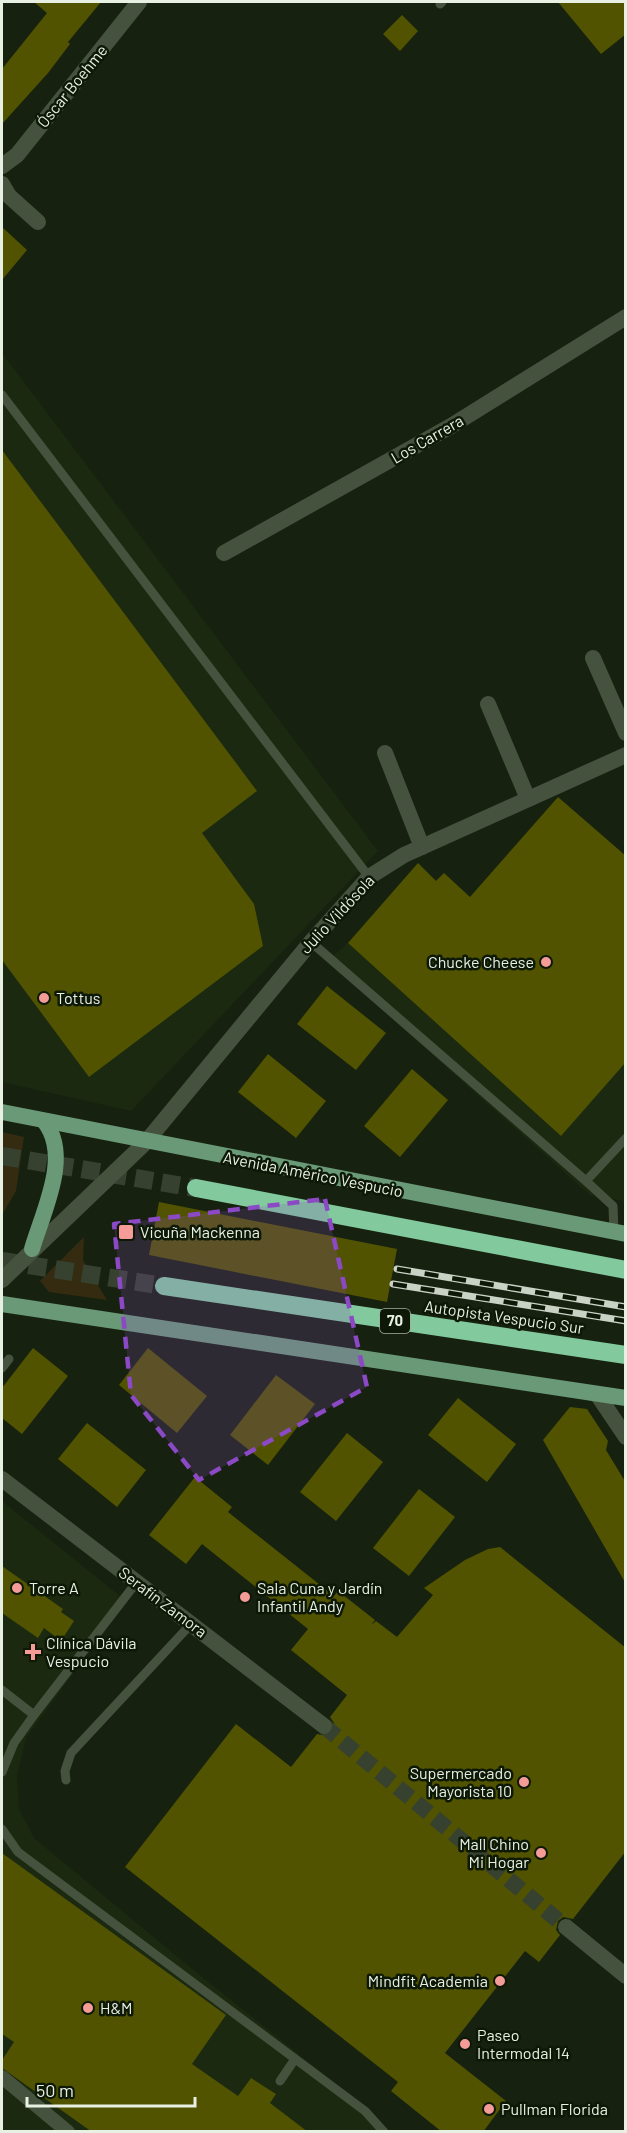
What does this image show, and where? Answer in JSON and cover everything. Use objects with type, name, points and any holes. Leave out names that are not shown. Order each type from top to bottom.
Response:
[{"type":"highway","points":[[196,1188],[626,1270]]},
{"type":"highway","name":"Autopista Vespucio Sur","points":[[164,1286],[626,1355]]},
{"type":"main road","name":"Avenida Américo Vespucio","points":[[2,1112],[620,1233]]},
{"type":"main road","points":[[32,1249],[57,1161],[54,1137],[44,1121]]},
{"type":"main road","points":[[2,1304],[626,1398]]},
{"type":"street","name":"Óscar Boehme","points":[[2,166],[17,155],[139,2]]},
{"type":"street","points":[[2,184],[9,196],[38,222]]},
{"type":"street","name":"Los Carrera","points":[[224,553],[452,426],[626,317]]},
{"type":"street","points":[[593,658],[626,733]]},
{"type":"street","points":[[488,704],[528,799]]},
{"type":"street","points":[[385,753],[422,847]]},
{"type":"street","name":"Julio Vildósola","points":[[146,1142],[311,942],[369,877],[386,865],[422,847],[626,755]]},
{"type":"street","points":[[2,1280],[146,1142]]},
{"type":"street","points":[[597,1394],[626,1437]]},
{"type":"street","name":"Serafín Zamora","points":[[2,1479],[324,1726]]},
{"type":"street","points":[[566,1927],[626,1976]]},
{"type":"street","points":[[2,2077],[68,2132]]},
{"type":"lane","points":[[2,395],[369,877]]},
{"type":"lane","points":[[311,942],[613,1206],[620,1233]]},
{"type":"lane","points":[[586,1181],[626,1138]]},
{"type":"lane","points":[[2,1368],[9,1359]]},
{"type":"lane","points":[[2,1772],[14,1743],[136,1583]]},
{"type":"lane","points":[[66,1780],[64,1771],[71,1753],[192,1623]]},
{"type":"lane","points":[[2,1690],[34,1715]]},
{"type":"lane","points":[[2,1829],[18,1852],[365,2111],[384,2132]]},
{"type":"lane","points":[[280,2082],[295,2059]]},
{"type":"highlighted area","points":[[325,1199],[367,1387],[199,1480],[131,1395],[114,1224]]},
{"type":"shaded area","points":[[2,353],[378,851],[131,1111],[2,1082]]},
{"type":"shaded area","points":[[625,856],[625,1201],[590,1195],[327,961],[348,943],[418,863],[436,880],[444,873],[470,897]]},
{"type":"shaded area","points":[[2,1132],[24,1137],[16,1191],[2,1215]]},
{"type":"shaded area","points":[[84,1237],[83,1260],[107,1300],[49,1292],[40,1281]]},
{"type":"shaded area","points":[[2,1501],[126,1601],[26,1738],[17,1775],[19,1809],[34,1838],[202,1977],[365,2107],[389,2131],[2,2131]]},
{"type":"building","points":[[34,2],[101,2],[68,42],[70,44],[48,73],[2,124],[2,69],[47,13]]},
{"type":"building","points":[[558,2],[626,2],[626,34],[601,54]]},
{"type":"building","points":[[402,15],[418,31],[400,51],[383,34]]},
{"type":"building","points":[[2,227],[27,250],[2,280]]},
{"type":"building","points":[[2,450],[257,791],[202,833],[254,904],[263,946],[89,1077],[2,960]]},
{"type":"building","points":[[558,797],[626,856],[626,1062],[561,1136],[348,943],[418,863],[436,881],[444,873],[470,897]]},
{"type":"building","points":[[327,986],[386,1033],[356,1070],[297,1024]]},
{"type":"building","points":[[268,1054],[326,1101],[296,1138],[238,1092]]},
{"type":"building","points":[[412,1069],[448,1100],[400,1157],[364,1126]]},
{"type":"building","points":[[159,1202],[397,1249],[387,1302],[149,1255]]},
{"type":"building","points":[[33,1348],[68,1376],[22,1434],[2,1418],[2,1388]]},
{"type":"building","points":[[148,1348],[207,1396],[177,1433],[119,1385]]},
{"type":"building","points":[[276,1375],[315,1404],[268,1465],[230,1435]]},
{"type":"building","points":[[458,1398],[516,1444],[487,1482],[428,1435]]},
{"type":"building","points":[[570,1407],[587,1409],[608,1441],[606,1450],[626,1483],[626,1584],[543,1440]]},
{"type":"building","points":[[87,1423],[146,1470],[117,1507],[58,1459]]},
{"type":"building","points":[[347,1433],[383,1462],[336,1521],[300,1492]]},
{"type":"building","points":[[195,1477],[232,1507],[228,1512],[334,1596],[338,1591],[375,1620],[371,1625],[376,1621],[397,1637],[433,1595],[424,1588],[465,1560],[488,1549],[500,1547],[626,1648],[626,1851],[573,1919],[563,1917],[558,1921],[556,1930],[560,1935],[539,1962],[525,1951],[445,2053],[506,2101],[483,2132],[442,2132],[391,2091],[398,2082],[125,1867],[236,1724],[291,1767],[317,1734],[327,1736],[333,1732],[334,1723],[330,1717],[347,1695],[291,1650],[308,1629],[202,1544],[186,1564],[149,1535]]},
{"type":"building","points":[[419,1489],[455,1517],[409,1576],[373,1548]]},
{"type":"building","name":"Torre A","points":[[2,1566],[63,1609],[61,1612],[74,1621],[61,1641],[44,1628],[38,1638],[2,1613]]},
{"type":"building","points":[[2,1853],[226,2015],[192,2064],[238,2096],[251,2078],[276,2094],[270,2103],[308,2132],[92,2132],[2,2068],[2,2060],[14,2042],[2,2034]]},
{"type":"tunnel","points":[[2,1156],[196,1188]]},
{"type":"tunnel","points":[[2,1261],[164,1286]]},
{"type":"tunnel","points":[[324,1726],[566,1927]]},
{"type":"railway","points":[[397,1269],[626,1307]]},
{"type":"railway","points":[[393,1284],[626,1321]]},
{"type":"place","name":"Chucke Cheese","points":[[546,962]]},
{"type":"place","name":"Tottus","points":[[44,998]]},
{"type":"place","name":"Vicuña Mackenna","points":[[126,1232]]},
{"type":"place","name":"Torre A","points":[[17,1588]]},
{"type":"place","name":"Sala Cuna y Jardín Infantil Andy","points":[[245,1597]]},
{"type":"place","name":"Clínica Dávila Vespucio","points":[[33,1652]]},
{"type":"place","name":"Supermercado Mayorista 10","points":[[524,1782]]},
{"type":"place","name":"Mall Chino Mi Hogar","points":[[541,1853]]},
{"type":"place","name":"Mindfit Academia","points":[[500,1981]]},
{"type":"place","name":"H&M","points":[[88,2008]]},
{"type":"place","name":"Paseo Intermodal 14","points":[[465,2044]]},
{"type":"place","name":"Pullman Florida","points":[[489,2109]]}]
